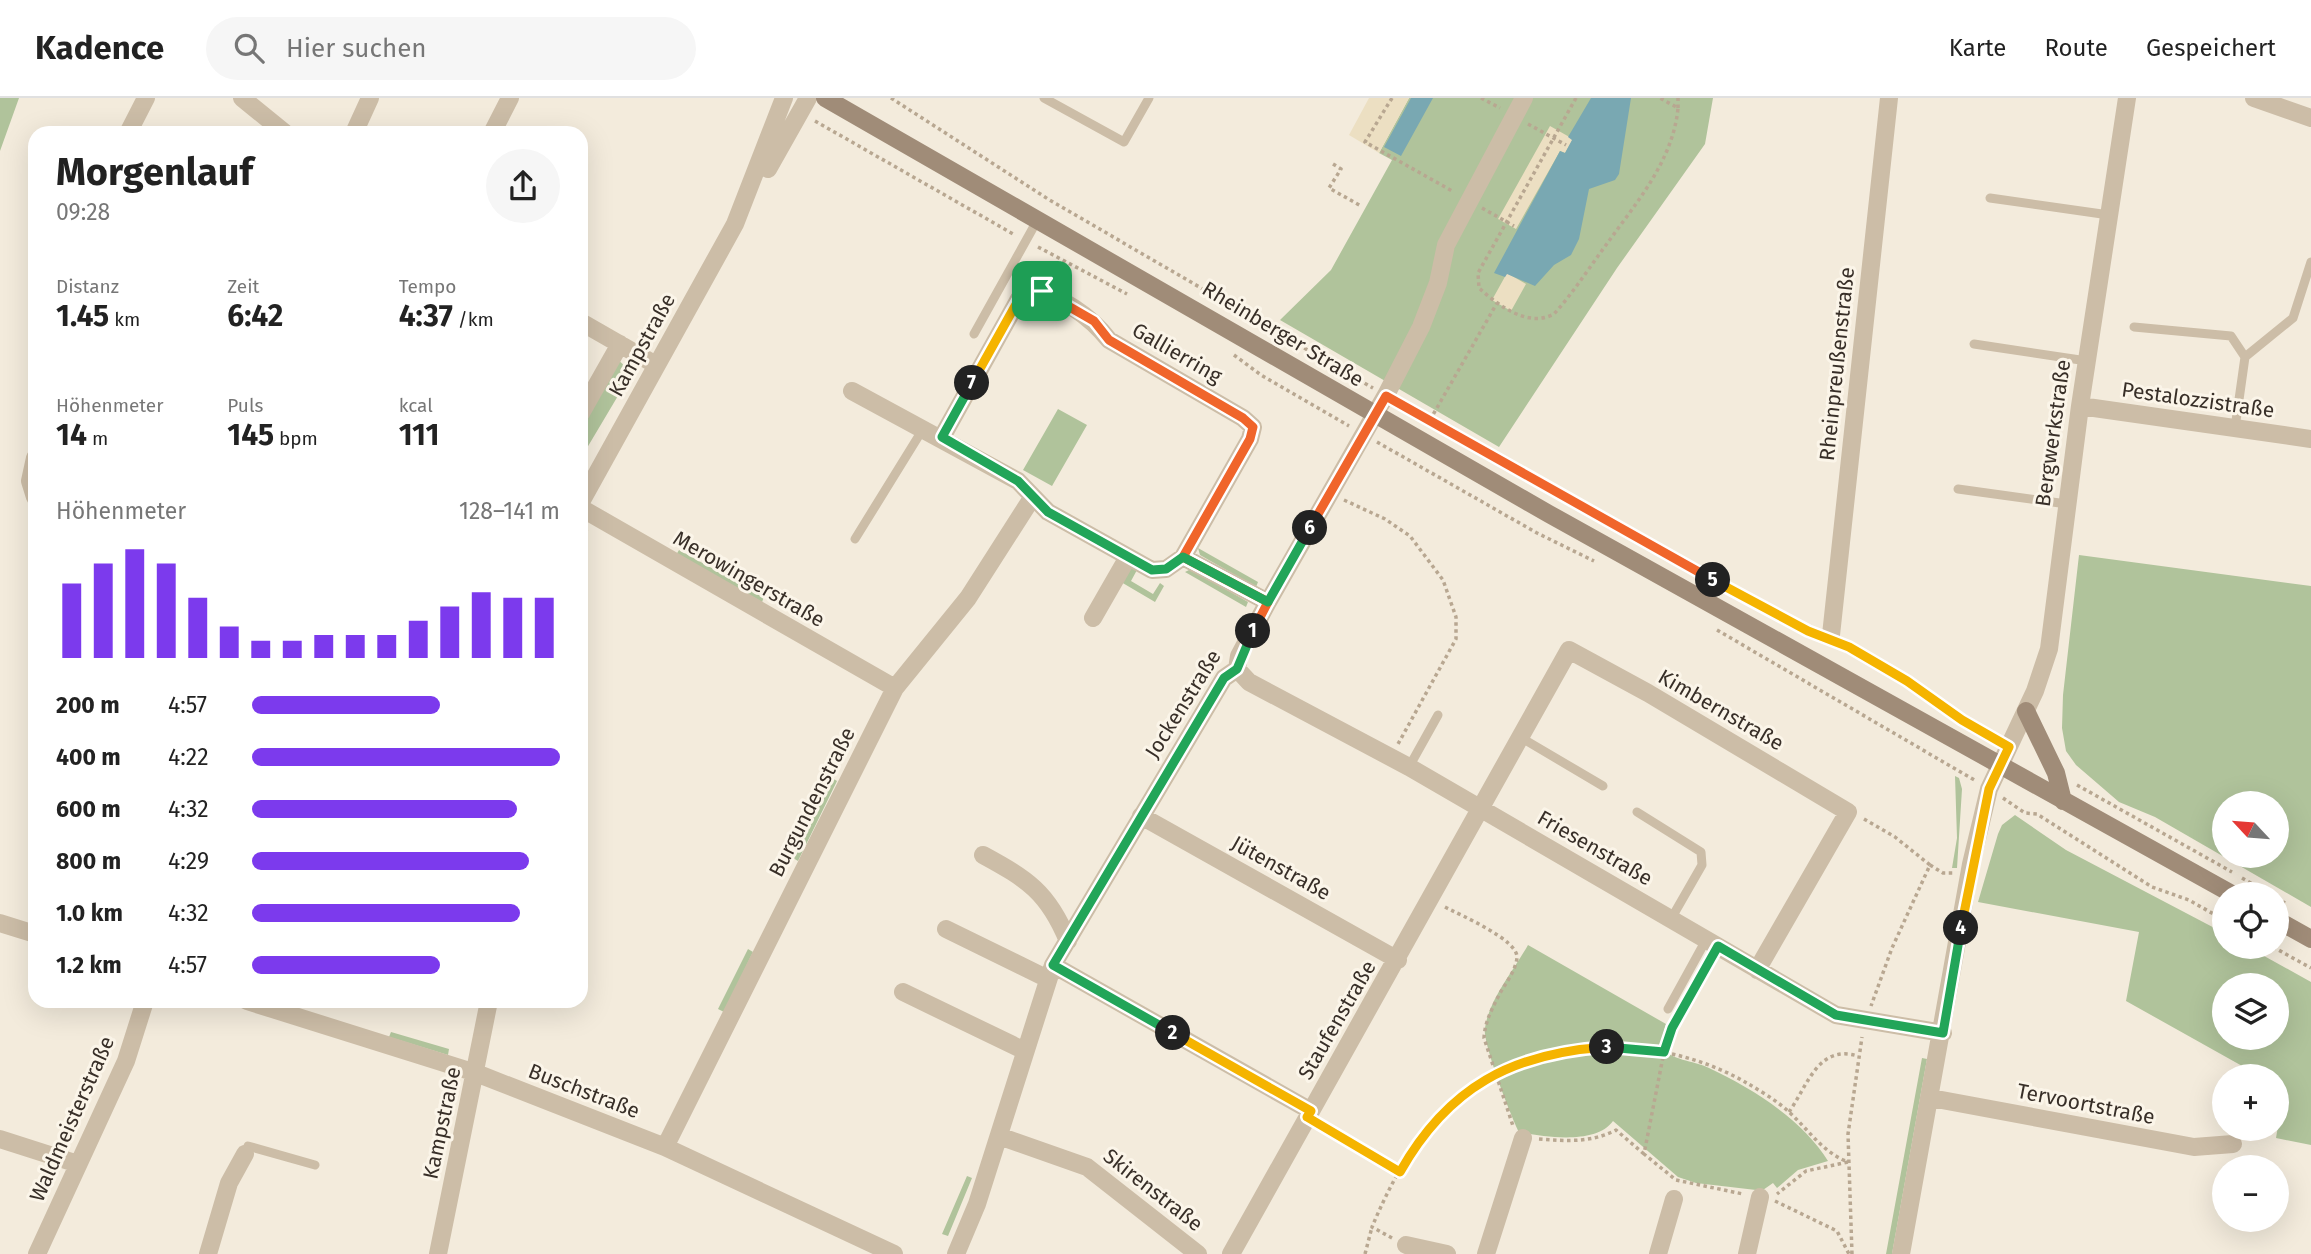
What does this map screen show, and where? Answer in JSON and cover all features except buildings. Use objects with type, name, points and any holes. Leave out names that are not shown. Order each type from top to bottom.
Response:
[{"type":"main road","name":"Rheinberger Straße","points":[[825,98],[1375,415],[2000,767],[2212,883]]},
{"type":"main road","points":[[2026,711],[2056,773],[2063,801]]},
{"type":"main road","points":[[2289,927],[2311,939]]},
{"type":"street","points":[[132,126],[146,98]]},
{"type":"street","points":[[242,98],[276,126]]},
{"type":"street","points":[[357,126],[370,98]]},
{"type":"street","points":[[496,126],[510,98]]},
{"type":"street","name":"Kampstraße","points":[[742,210],[784,98]]},
{"type":"street","name":"Jockenstraße","points":[[956,1254],[999,1136],[1051,972],[1224,678],[1237,669],[1239,656],[1268,602],[1386,396],[1421,327],[1438,284],[1446,245],[1524,98]]},
{"type":"street","name":"Rheinpreußenstraße","points":[[1829,638],[1889,98]]},
{"type":"street","name":"Bergwerkstraße","points":[[2000,767],[2026,711],[2049,649],[2080,406],[2127,98]]},
{"type":"street","points":[[2254,98],[2311,118]]},
{"type":"street","name":"Kampstraße","points":[[588,489],[742,210],[804,105]]},
{"type":"street","name":"Gallierring","points":[[942,437],[1019,299],[1030,290],[1042,291],[1094,321],[1109,340],[1243,418],[1253,427],[1250,439],[1183,557]]},
{"type":"street","points":[[588,325],[656,365]]},
{"type":"street","name":"Kampstraße","points":[[588,400],[620,344]]},
{"type":"street","points":[[852,391],[924,427],[1018,481],[1031,498],[1048,512],[1152,570],[1166,569],[1183,557],[1268,602]]},
{"type":"street","name":"Pestalozzistraße","points":[[2080,406],[2311,439]]},
{"type":"street","name":"Burgundenstraße","points":[[665,1147],[894,688],[968,598],[1031,498]]},
{"type":"street","name":"Merowingerstraße","points":[[588,512],[894,688]]},
{"type":"street","points":[[1093,618],[1128,557]]},
{"type":"street","name":"Kimbernstraße","points":[[1481,808],[1569,650],[1660,700],[1848,812],[1758,970]]},
{"type":"street","name":"Friesenstraße","points":[[1237,669],[1250,682],[1409,767],[1836,1015],[1943,1033]]},
{"type":"street","points":[[1901,1254],[1970,874],[1989,789],[2000,767]]},
{"type":"street","name":"Staufenstraße","points":[[1231,1254],[1481,808]]},
{"type":"street","name":"Jütenstraße","points":[[1141,817],[1398,960]]},
{"type":"street","points":[[983,855],[1030,881],[1061,923],[1068,941]]},
{"type":"street","points":[[0,923],[28,932]]},
{"type":"street","points":[[946,929],[1051,972],[1309,1114]]},
{"type":"street","points":[[903,992],[1025,1051]]},
{"type":"street","name":"Waldmeisterstraße","points":[[37,1254],[126,1061],[143,1008]]},
{"type":"street","name":"Buschstraße","points":[[269,1008],[476,1073],[665,1147],[894,1254]]},
{"type":"street","name":"Kampstraße","points":[[438,1254],[488,1008]]},
{"type":"street","name":"Tervoortstraße","points":[[1931,1098],[2194,1147],[2233,1144]]},
{"type":"street","name":"Skirenstraße","points":[[999,1136],[1087,1167],[1198,1254]]},
{"type":"street","points":[[1486,1254],[1523,1138]]},
{"type":"street","points":[[0,1139],[78,1164]]},
{"type":"street","points":[[208,1254],[229,1183],[245,1154]]},
{"type":"street","points":[[1746,1254],[1760,1197]]},
{"type":"street","points":[[1658,1254],[1674,1199]]},
{"type":"street","points":[[1406,1245],[1447,1254]]},
{"type":"lane","points":[[1044,98],[1124,142],[1149,98]]},
{"type":"lane","points":[[1990,198],[2109,215]]},
{"type":"lane","points":[[974,334],[1038,219]]},
{"type":"lane","points":[[2235,428],[2245,357],[2294,317],[2311,262]]},
{"type":"lane","points":[[2134,327],[2231,337],[2245,357]]},
{"type":"lane","points":[[1974,344],[2087,360]]},
{"type":"lane","points":[[855,539],[924,427]]},
{"type":"lane","points":[[1958,489],[2067,504]]},
{"type":"lane","points":[[1409,767],[1438,715]]},
{"type":"lane","points":[[1520,737],[1603,786]]},
{"type":"lane","points":[[1637,812],[1695,845],[1703,858],[1671,919]]},
{"type":"lane","points":[[1668,1009],[1706,940]]},
{"type":"lane","points":[[245,1154],[248,1146],[315,1165]]},
{"type":"path","points":[[891,98],[1048,199],[1386,396],[1711,579],[1829,638],[1907,681],[1962,720],[2009,747]]},
{"type":"path","points":[[1392,98],[1365,142],[1514,226]]},
{"type":"path","points":[[1576,98],[1478,273],[1479,288],[1497,303],[1529,319],[1543,320],[1554,314],[1652,180],[1671,141],[1678,98]]},
{"type":"path","points":[[1660,98],[1678,108]]},
{"type":"path","points":[[804,105],[1026,241],[1128,294]]},
{"type":"path","points":[[1333,164],[1341,169],[1329,188],[1361,206]]},
{"type":"path","points":[[1430,420],[1497,303]]},
{"type":"path","points":[[1224,348],[1261,375],[1363,435],[1537,533],[1595,562]]},
{"type":"path","points":[[1329,494],[1385,519],[1410,536],[1443,580],[1456,617],[1456,639],[1395,749]]},
{"type":"path","points":[[1709,625],[1989,789],[2025,813],[2037,814],[2152,887],[2189,900],[2212,913]]},
{"type":"path","points":[[2056,773],[2249,882]]},
{"type":"path","points":[[1930,865],[1943,873],[1970,874]]},
{"type":"path","points":[[1429,897],[1504,939],[1514,947],[1518,956],[1485,1024],[1484,1038],[1509,1119],[1523,1138],[1573,1141],[1600,1138],[1616,1130],[1676,1180],[1702,1188],[1760,1197]]},
{"type":"path","points":[[2289,956],[2311,968]]},
{"type":"path","points":[[1644,1154],[1664,1052],[1679,1017]]},
{"type":"path","points":[[1365,1254],[1372,1227],[1400,1172],[1452,1102],[1496,1072],[1536,1058],[1583,1049],[1634,1047],[1695,1059],[1744,1082],[1789,1112],[1831,1156],[1848,1162],[1806,1171],[1768,1198],[1837,1231],[1849,1254]]},
{"type":"path","points":[[1789,1112],[1820,1062],[1834,1054],[1845,1052],[1858,1056]]},
{"type":"path","points":[[1309,1114],[1400,1172]]},
{"type":"path","points":[[1372,1227],[1406,1245]]},
{"type":"green space","points":[[0,98],[19,98],[0,151]]},
{"type":"green space","points":[[1409,98],[1713,98],[1705,144],[1617,268],[1499,447],[1280,320],[1331,270],[1392,160],[1379,153]]},
{"type":"green space","points":[[617,359],[626,367],[628,379],[588,446],[588,412]]},
{"type":"green space","points":[[1058,409],[1087,425],[1052,486],[1023,470]]},
{"type":"green space","points":[[1198,548],[1258,582],[1256,587],[1200,555]]},
{"type":"green space","points":[[679,550],[764,597],[762,602],[676,555]]},
{"type":"green space","points":[[2079,555],[2311,586],[2311,907],[2289,894],[2289,882],[2268,882],[2243,868],[2289,868],[2289,791],[2212,791],[2212,850],[2155,817],[2119,802],[2076,765],[2066,751],[2062,728],[2063,695]]},
{"type":"green space","points":[[1130,566],[1137,570],[1131,581],[1153,594],[1160,583],[1164,586],[1155,602],[1121,582]]},
{"type":"green space","points":[[1191,569],[1248,602],[1246,607],[1185,572]]},
{"type":"green space","points":[[1955,776],[1959,778],[1962,789],[1957,868],[1952,868],[1957,838]]},
{"type":"green space","points":[[832,778],[837,781],[798,861],[793,858]]},
{"type":"green space","points":[[2015,815],[2066,850],[2212,927],[2212,959],[2270,959],[2311,982],[2311,1145],[2289,1141],[2289,1064],[2239,1064],[2214,1050],[2289,1050],[2289,973],[2212,973],[2212,1049],[2126,1001],[2139,932],[1978,902],[2002,825]]},
{"type":"green space","points":[[1528,945],[1666,1024],[1660,1046],[1665,1051],[1709,1068],[1759,1095],[1805,1132],[1828,1161],[1798,1170],[1777,1188],[1773,1183],[1763,1190],[1756,1190],[1696,1183],[1678,1177],[1613,1121],[1595,1134],[1582,1136],[1555,1137],[1519,1132],[1492,1063],[1485,1028],[1491,1006]]},
{"type":"green space","points":[[748,949],[753,952],[724,1012],[718,1009]]},
{"type":"green space","points":[[391,1032],[449,1049],[448,1055],[389,1037]]},
{"type":"green space","points":[[1922,1058],[1927,1059],[1892,1254],[1886,1254]]},
{"type":"green space","points":[[967,1176],[972,1178],[948,1236],[942,1234]]},
{"type":"shaded area","points":[[1369,98],[1409,98],[1379,153],[1349,135]]},
{"type":"shaded area","points":[[1550,126],[1573,139],[1565,153],[1560,151],[1516,229],[1498,219]]},
{"type":"shaded area","points":[[1507,273],[1526,284],[1511,311],[1492,300]]},
{"type":"water","points":[[1411,98],[1433,98],[1401,156],[1384,147]]},
{"type":"water","points":[[1591,98],[1631,98],[1619,174],[1615,180],[1589,189],[1579,239],[1571,255],[1554,265],[1535,286],[1507,274],[1505,277],[1494,273],[1560,151],[1565,153],[1572,140],[1568,137]]},
{"type":"route","points":[[1042,291],[1030,290],[1019,299],[942,437],[1018,481],[1031,498],[1048,512],[1152,570],[1166,569],[1183,557],[1268,602],[1386,396],[1711,579],[1808,631],[1849,647],[2009,747],[1989,789],[1972,864],[1943,1033],[1836,1015],[1718,946],[1672,1028],[1664,1052],[1634,1047],[1583,1049],[1536,1058],[1496,1072],[1452,1102],[1437,1118],[1400,1172],[1307,1117],[1311,1111],[1053,965],[1224,678],[1237,669],[1239,656],[1268,602],[1183,557],[1250,439],[1253,427],[1243,418],[1109,340],[1094,321],[1042,291]]}]
